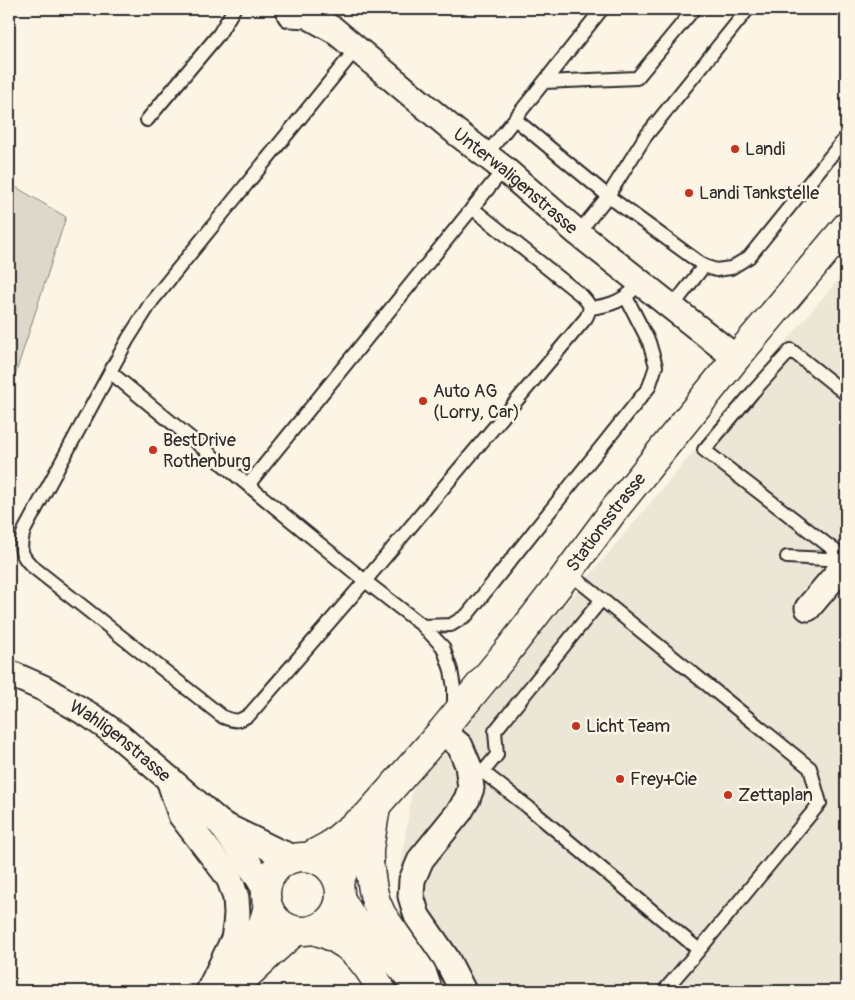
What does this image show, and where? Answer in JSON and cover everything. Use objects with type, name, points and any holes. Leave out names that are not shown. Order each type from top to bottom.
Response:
[{"type":"main road","name":"Stationsstrasse","points":[[301,857],[330,845],[372,812],[506,653],[620,502],[736,358],[846,227]]},
{"type":"main road","name":"Stationsstrasse","points":[[339,890],[352,851],[360,839],[372,812]]},
{"type":"main road","points":[[372,812],[369,863],[376,902],[382,915],[422,973],[426,991]]},
{"type":"main road","points":[[227,991],[263,925],[269,880],[275,870],[283,863],[301,857],[315,858],[328,866],[334,874],[339,890],[356,924],[426,991]]},
{"type":"main road","points":[[227,991],[305,930],[326,923],[332,918],[336,911],[339,890]]},
{"type":"main road","points":[[267,899],[274,918],[282,925],[289,929],[326,934],[347,945],[358,955],[371,972],[382,991]]},
{"type":"street","name":"Unterwaligenstrasse","points":[[284,11],[307,15],[334,30],[578,232],[634,290],[672,307],[736,358]]},
{"type":"street","points":[[808,608],[846,561]]},
{"type":"street","name":"Wahligenstrasse","points":[[9,672],[43,688],[91,716],[119,736],[221,824],[256,874],[267,899]]},
{"type":"street","points":[[448,724],[476,769],[467,800],[421,859],[412,880],[411,896],[417,916],[446,958],[463,991]]},
{"type":"street","points":[[169,779],[181,815],[225,872],[236,898],[237,913],[234,939],[209,991]]},
{"type":"street","name":"Wahligenstrasse","points":[[221,824],[276,851],[301,857]]},
{"type":"lane","points":[[147,120],[219,34],[234,9]]},
{"type":"lane","points":[[248,486],[472,208],[515,119],[602,9]]},
{"type":"lane","points":[[544,82],[637,78],[694,9]]},
{"type":"lane","points":[[578,232],[608,196],[645,137],[748,9]]},
{"type":"lane","points":[[356,49],[152,301],[128,339],[24,531],[21,551],[25,559],[223,717],[239,721],[250,714],[365,581],[586,318],[590,308],[582,295],[472,208]]},
{"type":"lane","points":[[515,119],[608,196],[704,266],[716,270],[732,268],[749,258],[846,137]]},
{"type":"lane","points":[[672,307],[704,266]]},
{"type":"lane","points":[[423,626],[451,625],[467,615],[649,387],[656,366],[634,290],[611,304],[590,308]]},
{"type":"lane","points":[[846,394],[791,350],[704,450],[846,561]]},
{"type":"lane","points":[[110,372],[365,581],[423,626],[443,647],[451,670],[454,688],[448,724]]},
{"type":"lane","points":[[787,557],[846,561]]},
{"type":"lane","points":[[568,572],[810,768],[820,803],[700,950],[664,991]]},
{"type":"lane","points":[[602,599],[494,732],[497,755],[476,769],[535,812],[700,950]]},
{"type":"shaded area","points":[[9,183],[66,217],[9,394]]},
{"type":"shaded area","points":[[846,270],[846,991],[477,991],[469,971],[401,863],[413,786]]},
{"type":"place","name":"Landi","points":[[735,149]]},
{"type":"place","name":"Landi Tankstelle","points":[[689,193]]},
{"type":"place","name":"Auto AG (Lorry, Car)","points":[[423,401]]},
{"type":"place","name":"BestDrive Rothenburg","points":[[153,450]]},
{"type":"place","name":"Licht Team","points":[[576,726]]},
{"type":"place","name":"Frey+Cie","points":[[620,779]]},
{"type":"place","name":"Zettaplan","points":[[728,795]]}]
